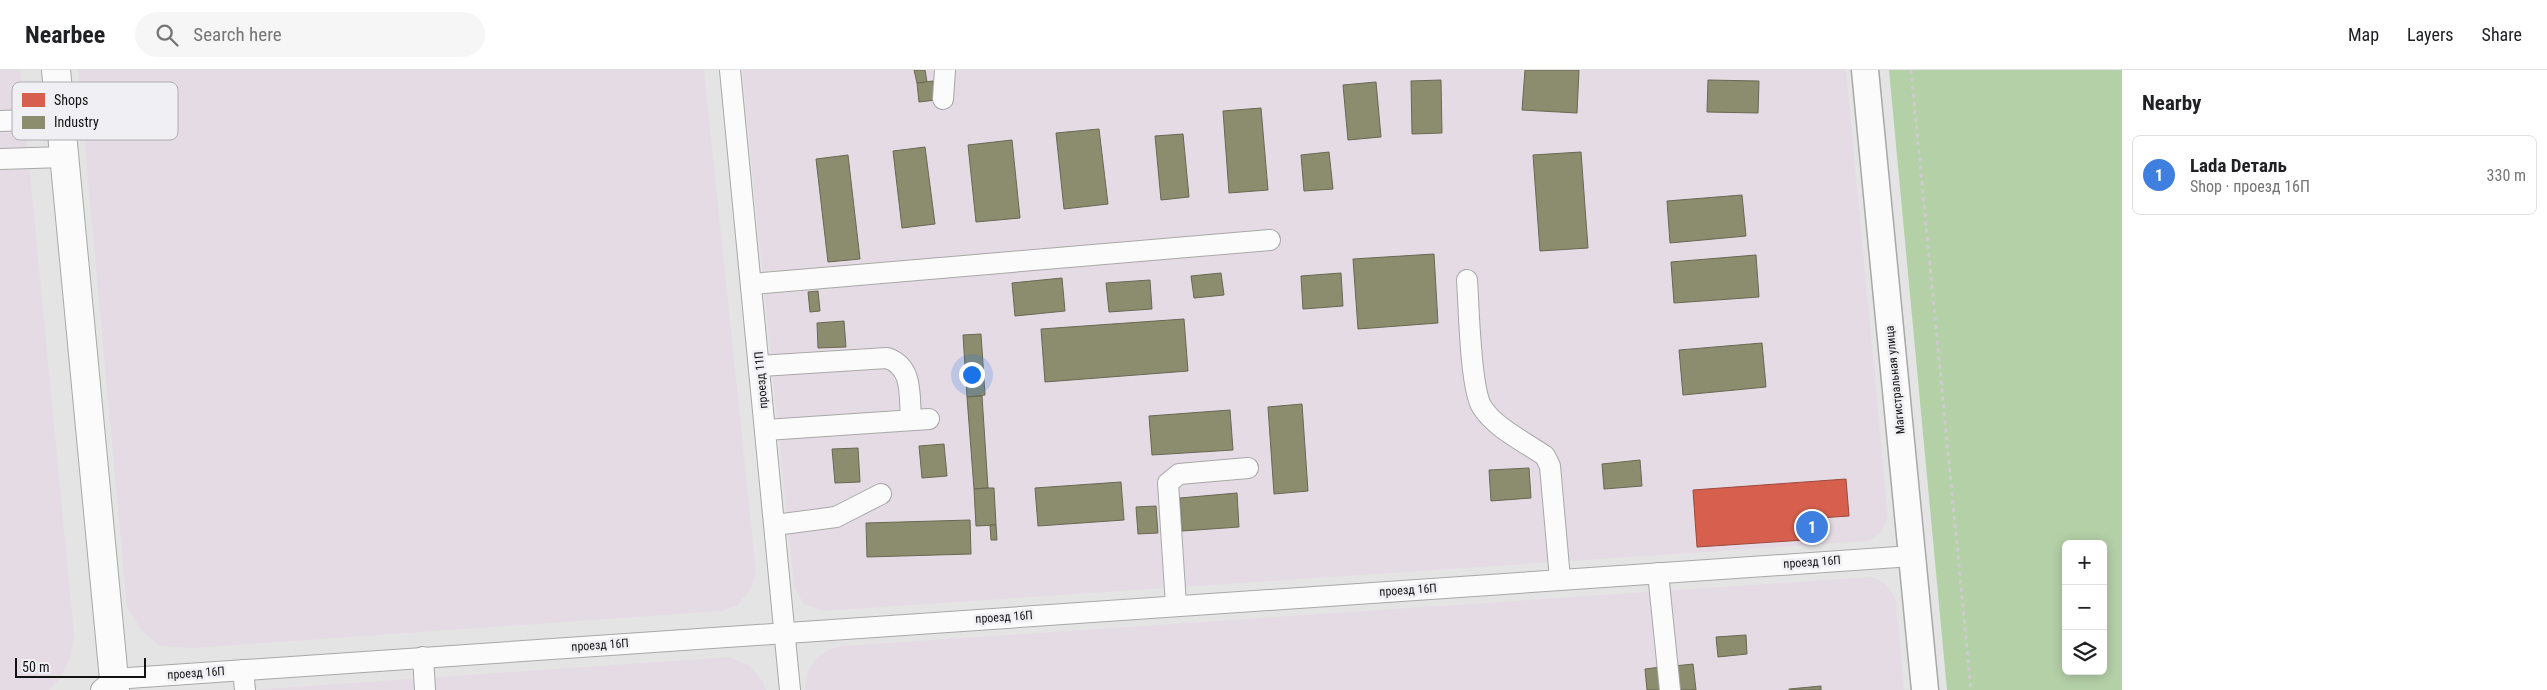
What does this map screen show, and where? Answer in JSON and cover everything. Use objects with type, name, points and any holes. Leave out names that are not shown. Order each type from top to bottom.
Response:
[{"type":"highway","points":[[63,140],[110,686]]},
{"type":"main road","name":"Магистральная улица","points":[[1865,70],[1925,690]]},
{"type":"street","name":"проезд 11П","points":[[730,70],[790,690]]},
{"type":"street","points":[[943,99],[946,70]]},
{"type":"street","points":[[0,158],[64,156]]},
{"type":"street","points":[[752,284],[1270,240]]},
{"type":"street","points":[[1468,280],[1475,386],[1481,405],[1491,418],[1545,456],[1550,466],[1560,579]]},
{"type":"street","points":[[760,366],[886,358],[896,361],[906,373],[920,420],[766,430]]},
{"type":"street","points":[[1176,605],[1168,483],[1179,474],[1248,468]]},
{"type":"street","points":[[775,525],[836,517],[881,494]]},
{"type":"street","name":"проезд 16П","points":[[110,686],[244,670],[423,657],[1912,556]]},
{"type":"street","points":[[1658,573],[1670,690]]},
{"type":"street","points":[[423,657],[426,690]]},
{"type":"street","points":[[244,670],[245,690]]},
{"type":"path","points":[[1911,70],[1970,690]]},
{"type":"shaded area","points":[[0,70],[20,70],[21,82],[12,82],[12,140],[27,140],[74,634],[70,659],[58,681],[48,690],[0,690]]},
{"type":"shaded area","points":[[78,70],[704,70],[756,572],[751,589],[737,606],[722,611],[193,648],[160,646],[143,632],[127,608],[84,140],[178,140],[178,82],[79,82]]},
{"type":"shaded area","points":[[742,70],[1846,70],[1888,518],[1880,534],[1868,541],[823,611],[804,604],[794,588]]},
{"type":"shaded area","points":[[1871,577],[1886,584],[1896,600],[1904,690],[805,690],[808,670],[817,657],[828,650],[843,646]]},
{"type":"shaded area","points":[[729,657],[750,666],[763,682],[766,690],[249,690]]},
{"type":"green space","points":[[1889,70],[2122,70],[2122,690],[1947,690]]},
{"type":"building: Shops","points":[[1846,479],[1849,516],[1819,518],[1820,539],[1697,547],[1693,490]]},
{"type":"building: Industry","points":[[914,70],[925,70],[927,82],[917,83]]},
{"type":"building: Industry","points":[[1525,70],[1579,70],[1577,113],[1522,110]]},
{"type":"building: Industry","points":[[1441,80],[1442,133],[1412,134],[1411,81]]},
{"type":"building: Industry","points":[[1708,80],[1759,81],[1758,113],[1707,112]]},
{"type":"building: Industry","points":[[933,81],[936,100],[919,102],[917,83]]},
{"type":"building: Industry","points":[[1376,82],[1381,137],[1348,140],[1343,85]]},
{"type":"building: Industry","points":[[1261,108],[1268,190],[1229,193],[1223,111]]},
{"type":"building: Industry","points":[[1099,129],[1108,204],[1064,209],[1056,133]]},
{"type":"building: Industry","points":[[1183,134],[1189,197],[1161,200],[1155,136]]},
{"type":"building: Industry","points":[[1012,140],[1020,218],[976,222],[968,145]]},
{"type":"building: Industry","points":[[925,147],[935,224],[902,228],[893,151]]},
{"type":"building: Industry","points":[[1329,152],[1333,189],[1304,191],[1301,155]]},
{"type":"building: Industry","points":[[1581,152],[1588,248],[1540,251],[1533,155]]},
{"type":"building: Industry","points":[[848,155],[860,259],[828,262],[816,159]]},
{"type":"building: Industry","points":[[1742,195],[1746,236],[1670,243],[1667,201]]},
{"type":"building: Industry","points":[[1434,254],[1438,323],[1358,329],[1353,259]]},
{"type":"building: Industry","points":[[1756,255],[1759,297],[1674,303],[1671,262]]},
{"type":"building: Industry","points":[[1221,273],[1224,295],[1194,298],[1191,276]]},
{"type":"building: Industry","points":[[1341,273],[1343,306],[1303,309],[1301,276]]},
{"type":"building: Industry","points":[[1062,278],[1065,311],[1015,316],[1012,283]]},
{"type":"building: Industry","points":[[1150,280],[1152,309],[1109,312],[1106,283]]},
{"type":"building: Industry","points":[[818,291],[820,311],[810,312],[808,292]]},
{"type":"building: Industry","points":[[1184,319],[1188,371],[1045,382],[1041,329]]},
{"type":"building: Industry","points":[[844,321],[846,347],[818,348],[817,323]]},
{"type":"building: Industry","points":[[981,334],[985,395],[967,397],[963,335]]},
{"type":"building: Industry","points":[[1762,343],[1766,387],[1683,395],[1679,350]]},
{"type":"building: Industry","points":[[982,396],[988,488],[974,489],[967,397]]},
{"type":"building: Industry","points":[[1302,404],[1308,491],[1274,494],[1268,407]]},
{"type":"building: Industry","points":[[1230,410],[1233,450],[1152,455],[1149,416]]},
{"type":"building: Industry","points":[[944,444],[947,476],[922,478],[919,446]]},
{"type":"building: Industry","points":[[858,448],[860,482],[835,483],[832,449]]},
{"type":"building: Industry","points":[[1640,460],[1642,486],[1604,489],[1602,464]]},
{"type":"building: Industry","points":[[1529,468],[1531,498],[1491,501],[1489,470]]},
{"type":"building: Industry","points":[[1121,482],[1124,520],[1038,526],[1035,488]]},
{"type":"building: Industry","points":[[994,488],[996,525],[976,526],[974,489]]},
{"type":"building: Industry","points":[[1237,493],[1239,527],[1182,531],[1180,498]]},
{"type":"building: Industry","points":[[1156,506],[1158,533],[1138,534],[1136,507]]},
{"type":"building: Industry","points":[[970,520],[971,554],[867,557],[866,523]]},
{"type":"building: Industry","points":[[990,525],[996,525],[997,540],[991,540]]},
{"type":"building: Industry","points":[[1746,635],[1747,654],[1718,657],[1716,637]]},
{"type":"building: Industry","points":[[1693,664],[1696,690],[1677,690],[1674,666]]},
{"type":"building: Industry","points":[[1661,667],[1663,690],[1647,690],[1645,669]]},
{"type":"building: Industry","points":[[1821,686],[1821,690],[1789,690],[1789,689]]},
{"type":"place","name":"Lada Dеталь","points":[[1812,527]]}]
